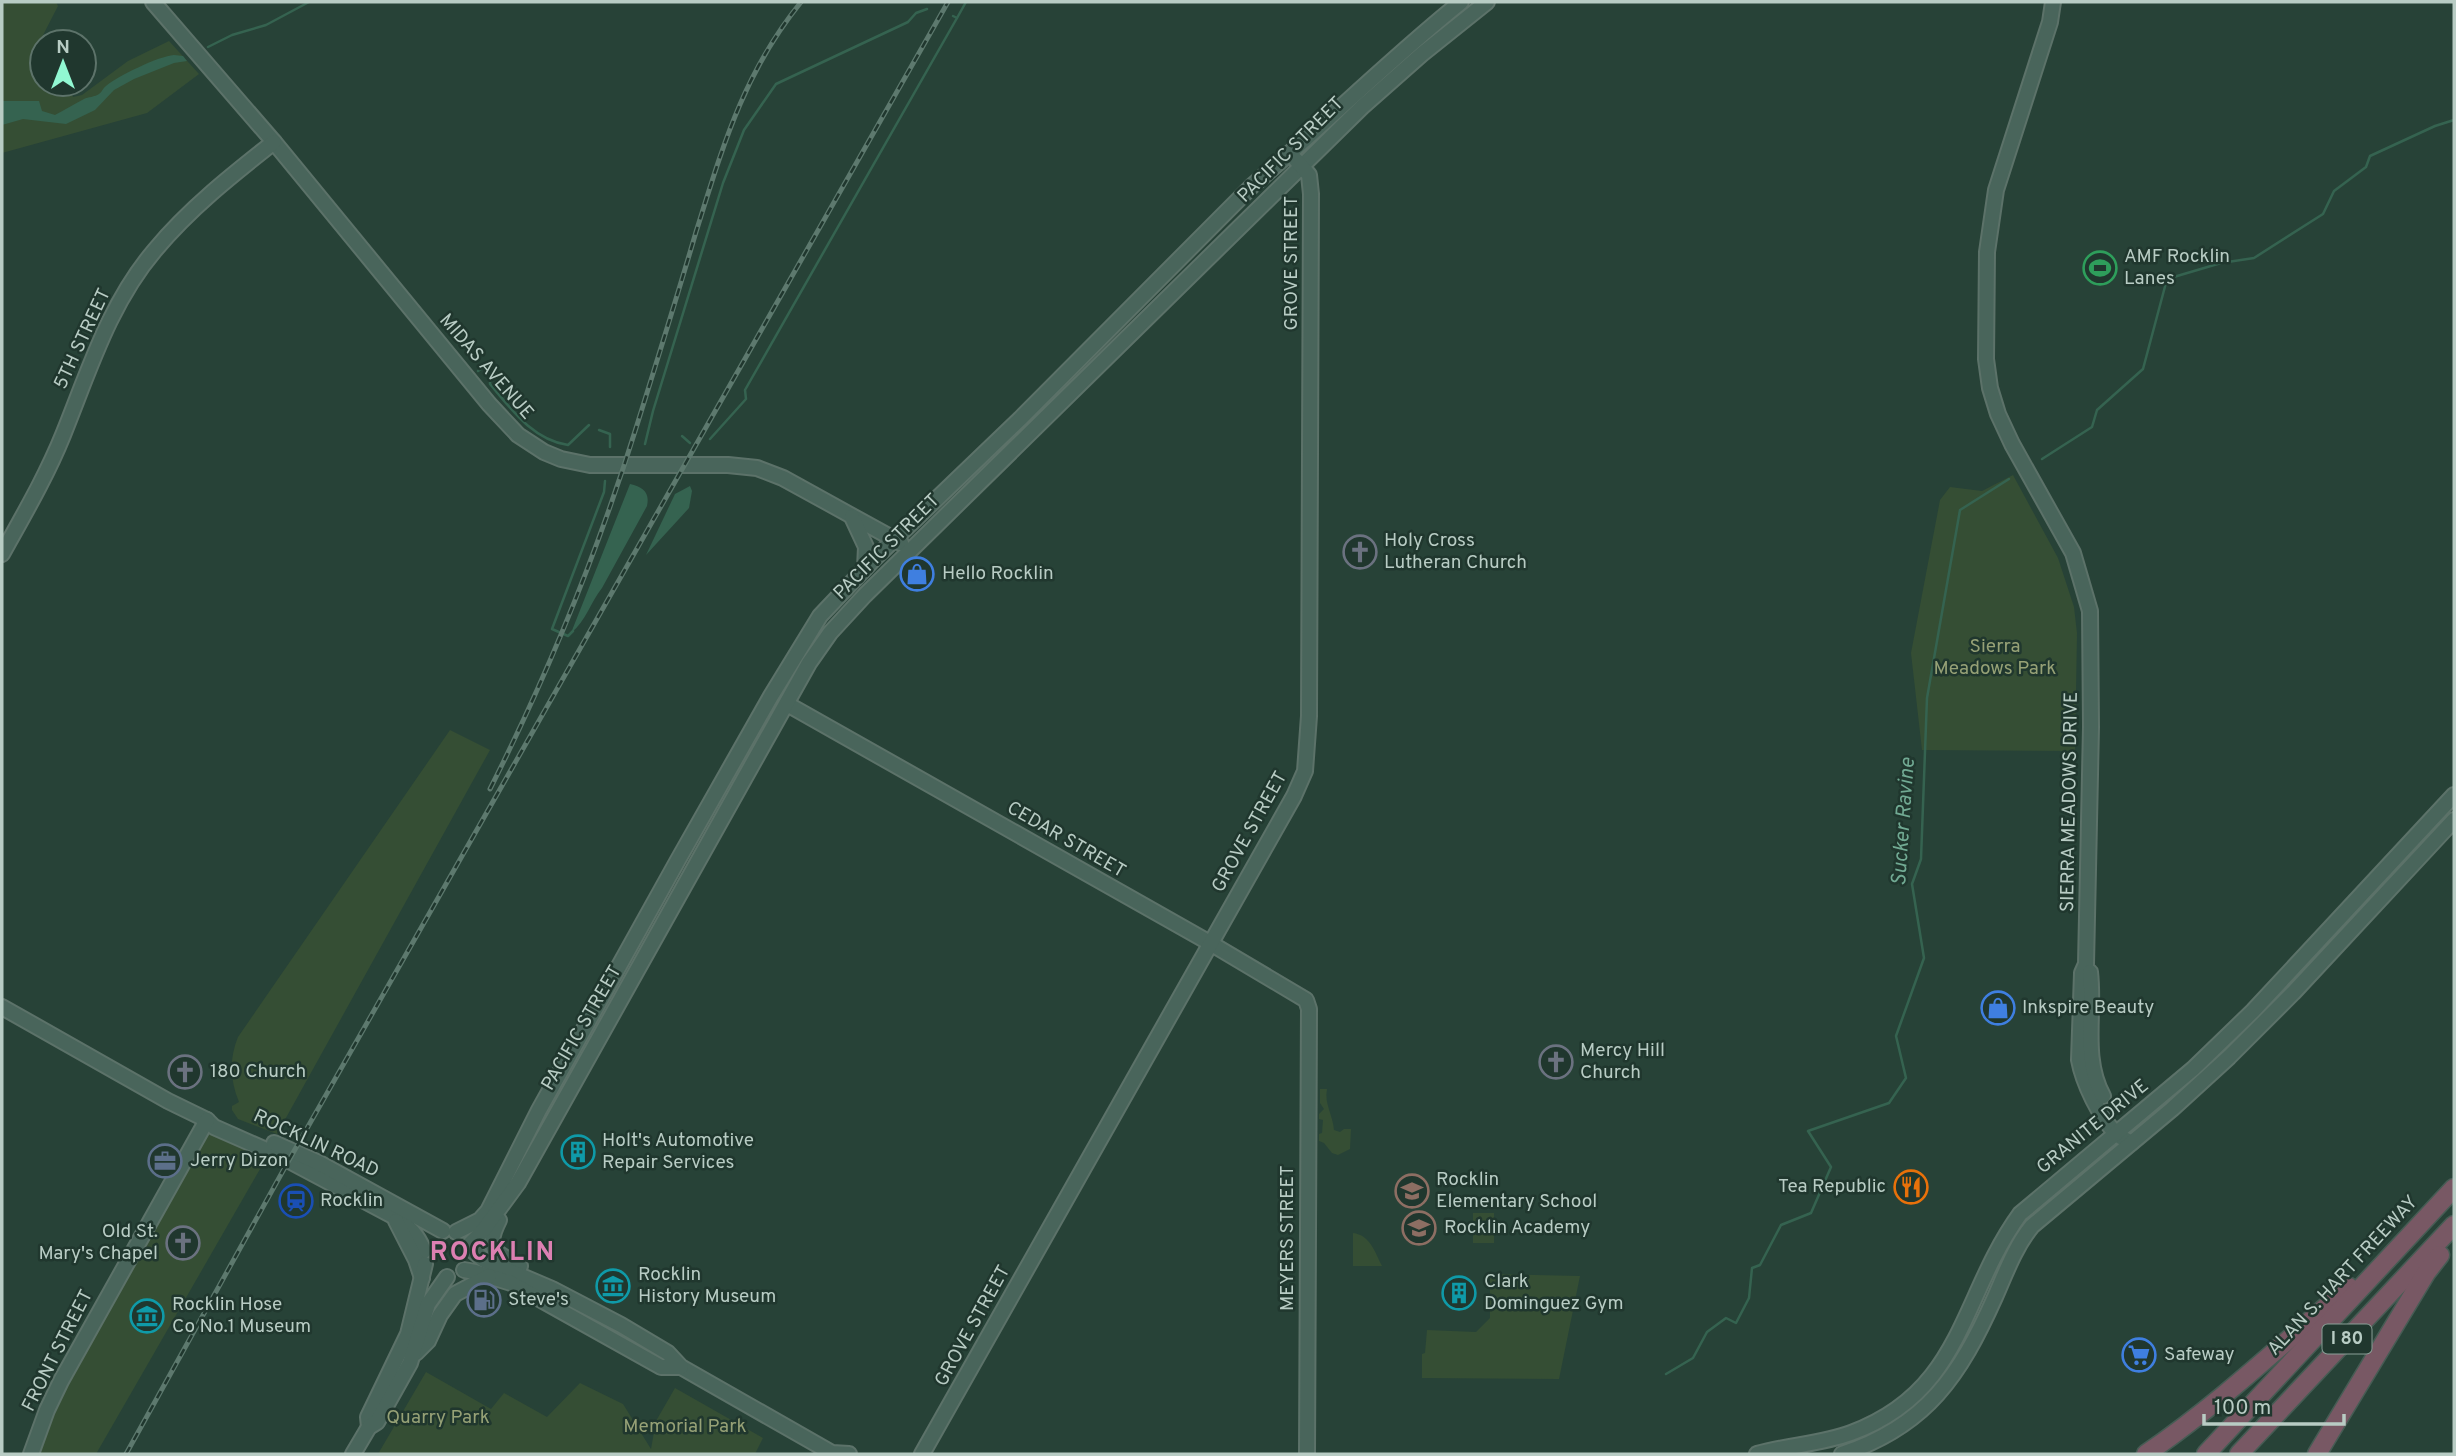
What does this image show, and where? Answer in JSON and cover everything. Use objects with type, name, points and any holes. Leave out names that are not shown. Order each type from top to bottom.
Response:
[{"type":"highway","name":"ALAN S. HART FREEWAY","points":[[2206,1454],[2454,1188]]},
{"type":"highway","name":"I 80","points":[[2239,1454],[2454,1224]]},
{"type":"highway","points":[[2146,1454],[2229,1392],[2415,1230]]},
{"type":"highway","points":[[2317,1454],[2426,1273],[2454,1236]]},
{"type":"street","name":"MIDAS AVENUE","points":[[153,2],[274,142],[503,420],[533,446],[561,459],[590,465],[728,465],[757,468],[783,478],[912,549]]},
{"type":"street","name":"PACIFIC STREET","points":[[449,1231],[480,1220],[488,1211],[560,1073],[771,696],[820,616],[865,568],[1020,419],[1253,185],[1352,95],[1461,2]]},
{"type":"street","name":"PACIFIC STREET","points":[[471,1247],[518,1183],[809,663],[830,634],[864,595],[1362,107],[1487,2]]},
{"type":"street","name":"SIERRA MEADOWS DRIVE","points":[[2053,2],[2050,22],[1999,178],[1990,218],[1986,359],[1990,388],[1998,414],[2069,545],[2090,611],[2091,714],[2086,964],[2082,973],[2079,1060],[2081,1072],[2092,1095],[2132,1143]]},
{"type":"street","name":"5TH STREET","points":[[2,554],[62,438],[98,343],[124,295],[154,251],[177,226],[274,142]]},
{"type":"street","name":"GROVE STREET","points":[[922,1454],[1306,771],[1312,248],[1310,179],[1290,154]]},
{"type":"street","points":[[1194,273],[1218,235],[1217,222]]},
{"type":"street","points":[[1092,347],[1101,348],[1132,331]]},
{"type":"street","points":[[1001,462],[1005,447],[1020,419]]},
{"type":"street","points":[[852,517],[866,547],[865,568]]},
{"type":"street","name":"CEDAR STREET","points":[[787,704],[1301,996],[1308,1004],[1308,1022]]},
{"type":"street","name":"GRANITE DRIVE","points":[[1757,1454],[1853,1433],[1884,1416],[1916,1393],[1935,1373],[1954,1345],[2002,1240],[2020,1214],[2193,1069],[2253,1011],[2454,795]]},
{"type":"street","name":"GRANITE DRIVE","points":[[1842,1454],[1894,1431],[1939,1394],[1972,1347],[2025,1235],[2043,1215],[2172,1109],[2262,1025],[2454,820]]},
{"type":"street","name":"SIERRA MEADOWS DRIVE","points":[[2086,964],[2090,973],[2092,1058],[2096,1080],[2121,1130]]},
{"type":"street","name":"ROCKLIN ROAD","points":[[2,1007],[214,1127],[282,1157],[393,1216],[417,1234],[425,1257]]},
{"type":"street","points":[[2079,1060],[2091,1021]]},
{"type":"street","name":"MEYERS STREET","points":[[1307,1454],[1308,1022]]},
{"type":"street","name":"ROCKLIN ROAD","points":[[207,1121],[220,1122],[319,1163],[449,1231]]},
{"type":"street","name":"FRONT STREET","points":[[30,1454],[61,1381],[207,1121]]},
{"type":"street","points":[[518,1183],[494,1230],[492,1245],[496,1252],[539,1276],[552,1289]]},
{"type":"street","points":[[393,1216],[416,1260],[422,1280]]},
{"type":"street","points":[[369,1427],[368,1417],[408,1334],[430,1238],[449,1231],[484,1260],[552,1289],[621,1325],[668,1353],[681,1367],[832,1454],[849,1454]]},
{"type":"street","points":[[425,1257],[430,1270],[447,1277],[454,1276],[464,1270],[471,1258],[471,1247]]},
{"type":"street","points":[[464,1270],[511,1283],[661,1367],[681,1367]]},
{"type":"street","points":[[412,1357],[428,1341],[440,1315],[455,1294],[489,1276]]},
{"type":"street","points":[[353,1454],[369,1427],[377,1422],[412,1357],[428,1304],[447,1277]]},
{"type":"street","points":[[570,1316],[587,1318],[612,1330],[621,1325]]},
{"type":"green space","points":[[2,2],[56,2],[58,6],[47,28],[28,28],[28,98],[98,98],[98,83],[128,61],[169,41],[199,74],[147,113],[2,153]]},
{"type":"green space","name":"Sierra Meadows Park","points":[[2013,475],[2058,558],[2074,607],[2077,633],[2075,751],[1922,750],[1911,653],[1940,500],[1950,487],[1982,491]]},
{"type":"green space","points":[[450,730],[490,750],[277,1134],[238,1119],[232,1110],[232,1106],[239,1102],[232,1070],[238,1037]]},
{"type":"green space","points":[[1320,1089],[1327,1089],[1334,1130],[1340,1132],[1351,1129],[1350,1149],[1338,1155],[1319,1141],[1323,1120],[1319,1119],[1319,1114],[1324,1109],[1320,1103]]},
{"type":"green space","points":[[207,1133],[267,1157],[96,1454],[37,1454],[65,1386]]},
{"type":"green space","points":[[1473,1213],[1494,1213],[1494,1243],[1473,1243]]},
{"type":"green space","points":[[1353,1233],[1368,1241],[1382,1266],[1353,1266]]},
{"type":"green space","points":[[1490,1274],[1580,1276],[1559,1379],[1422,1378],[1422,1354],[1425,1353],[1427,1330],[1476,1332],[1490,1318]]},
{"type":"green space","name":"Quarry Park","points":[[426,1372],[491,1409],[504,1393],[547,1417],[580,1383],[623,1404],[651,1449],[656,1421],[675,1388],[763,1438],[755,1454],[378,1454]]},
{"type":"shaded area","points":[[174,55],[183,56],[187,61],[174,63],[134,79],[114,90],[95,110],[66,124],[23,119],[2,125],[2,101],[39,101],[42,111],[55,115],[84,99],[98,98],[98,94],[112,82],[159,59]]},
{"type":"shaded area","points":[[630,484],[644,491],[647,506],[602,588],[571,633]]},
{"type":"shaded area","points":[[690,486],[692,491],[689,508],[646,555],[675,494]]},
{"type":"waterway","points":[[208,47],[232,35],[266,25],[309,2]]},
{"type":"waterway","points":[[953,16],[957,18],[966,2]]},
{"type":"waterway","points":[[645,444],[723,183],[744,130],[776,84],[908,22],[916,13],[927,9]]},
{"type":"waterway","points":[[710,439],[746,399],[745,390],[957,18]]},
{"type":"waterway","name":"Sucker Ravine","points":[[2042,459],[2092,427],[2097,410],[2143,369],[2167,279],[2221,263],[2254,258],[2323,214],[2334,191],[2366,167],[2370,156],[2454,120]]},
{"type":"waterway","points":[[490,378],[490,384],[515,413],[544,437],[568,445],[589,425]]},
{"type":"waterway","points":[[599,430],[610,434],[610,447]]},
{"type":"waterway","points":[[682,436],[690,443]]},
{"type":"waterway","name":"Sucker Ravine","points":[[1666,1374],[1693,1358],[1707,1332],[1726,1318],[1736,1323],[1749,1298],[1752,1268],[1760,1265],[1781,1225],[1811,1213],[1831,1167],[1808,1131],[1889,1103],[1906,1078],[1896,1036],[1924,958],[1912,884],[1921,859],[1927,698],[1960,510],[2009,479]]},
{"type":"waterway","points":[[573,631],[568,636],[552,629],[604,492],[605,481]]},
{"type":"railway","points":[[490,789],[552,656],[606,519],[716,170],[737,112],[764,56],[801,2]]},
{"type":"railway","points":[[126,1454],[289,1160],[948,2]]},
{"type":"place","name":"AMF Rocklin Lanes","points":[[2100,268]]},
{"type":"place","name":"Holy Cross Lutheran Church","points":[[1360,552]]},
{"type":"place","name":"Hello Rocklin","points":[[917,574]]},
{"type":"place","name":"Inkspire Beauty","points":[[1998,1008]]},
{"type":"place","name":"Mercy Hill Church","points":[[1556,1062]]},
{"type":"place","name":"180 Church","points":[[185,1072]]},
{"type":"place","name":"Holt's Automotive Repair Services","points":[[578,1152]]},
{"type":"place","name":"Jerry Dizon","points":[[165,1161]]},
{"type":"place","name":"Tea Republic","points":[[1911,1187]]},
{"type":"place","name":"Rocklin Elementary School","points":[[1412,1191]]},
{"type":"place","name":"Rocklin","points":[[296,1201]]},
{"type":"place","name":"Rocklin Academy","points":[[1419,1228]]},
{"type":"place","name":"Old St. Mary's Chapel","points":[[183,1243]]},
{"type":"place","name":"Rocklin History Museum","points":[[613,1286]]},
{"type":"place","name":"Clark Dominguez Gym","points":[[1459,1293]]},
{"type":"place","name":"Steve's","points":[[484,1300]]},
{"type":"place","name":"Rocklin Hose Co No.1 Museum","points":[[147,1316]]},
{"type":"place","name":"Safeway","points":[[2139,1355]]},
{"type":"district","name":"ROCKLIN","points":[[493,1253]]},
{"type":"park label","name":"Memorial Park","points":[[685,1427]]}]
